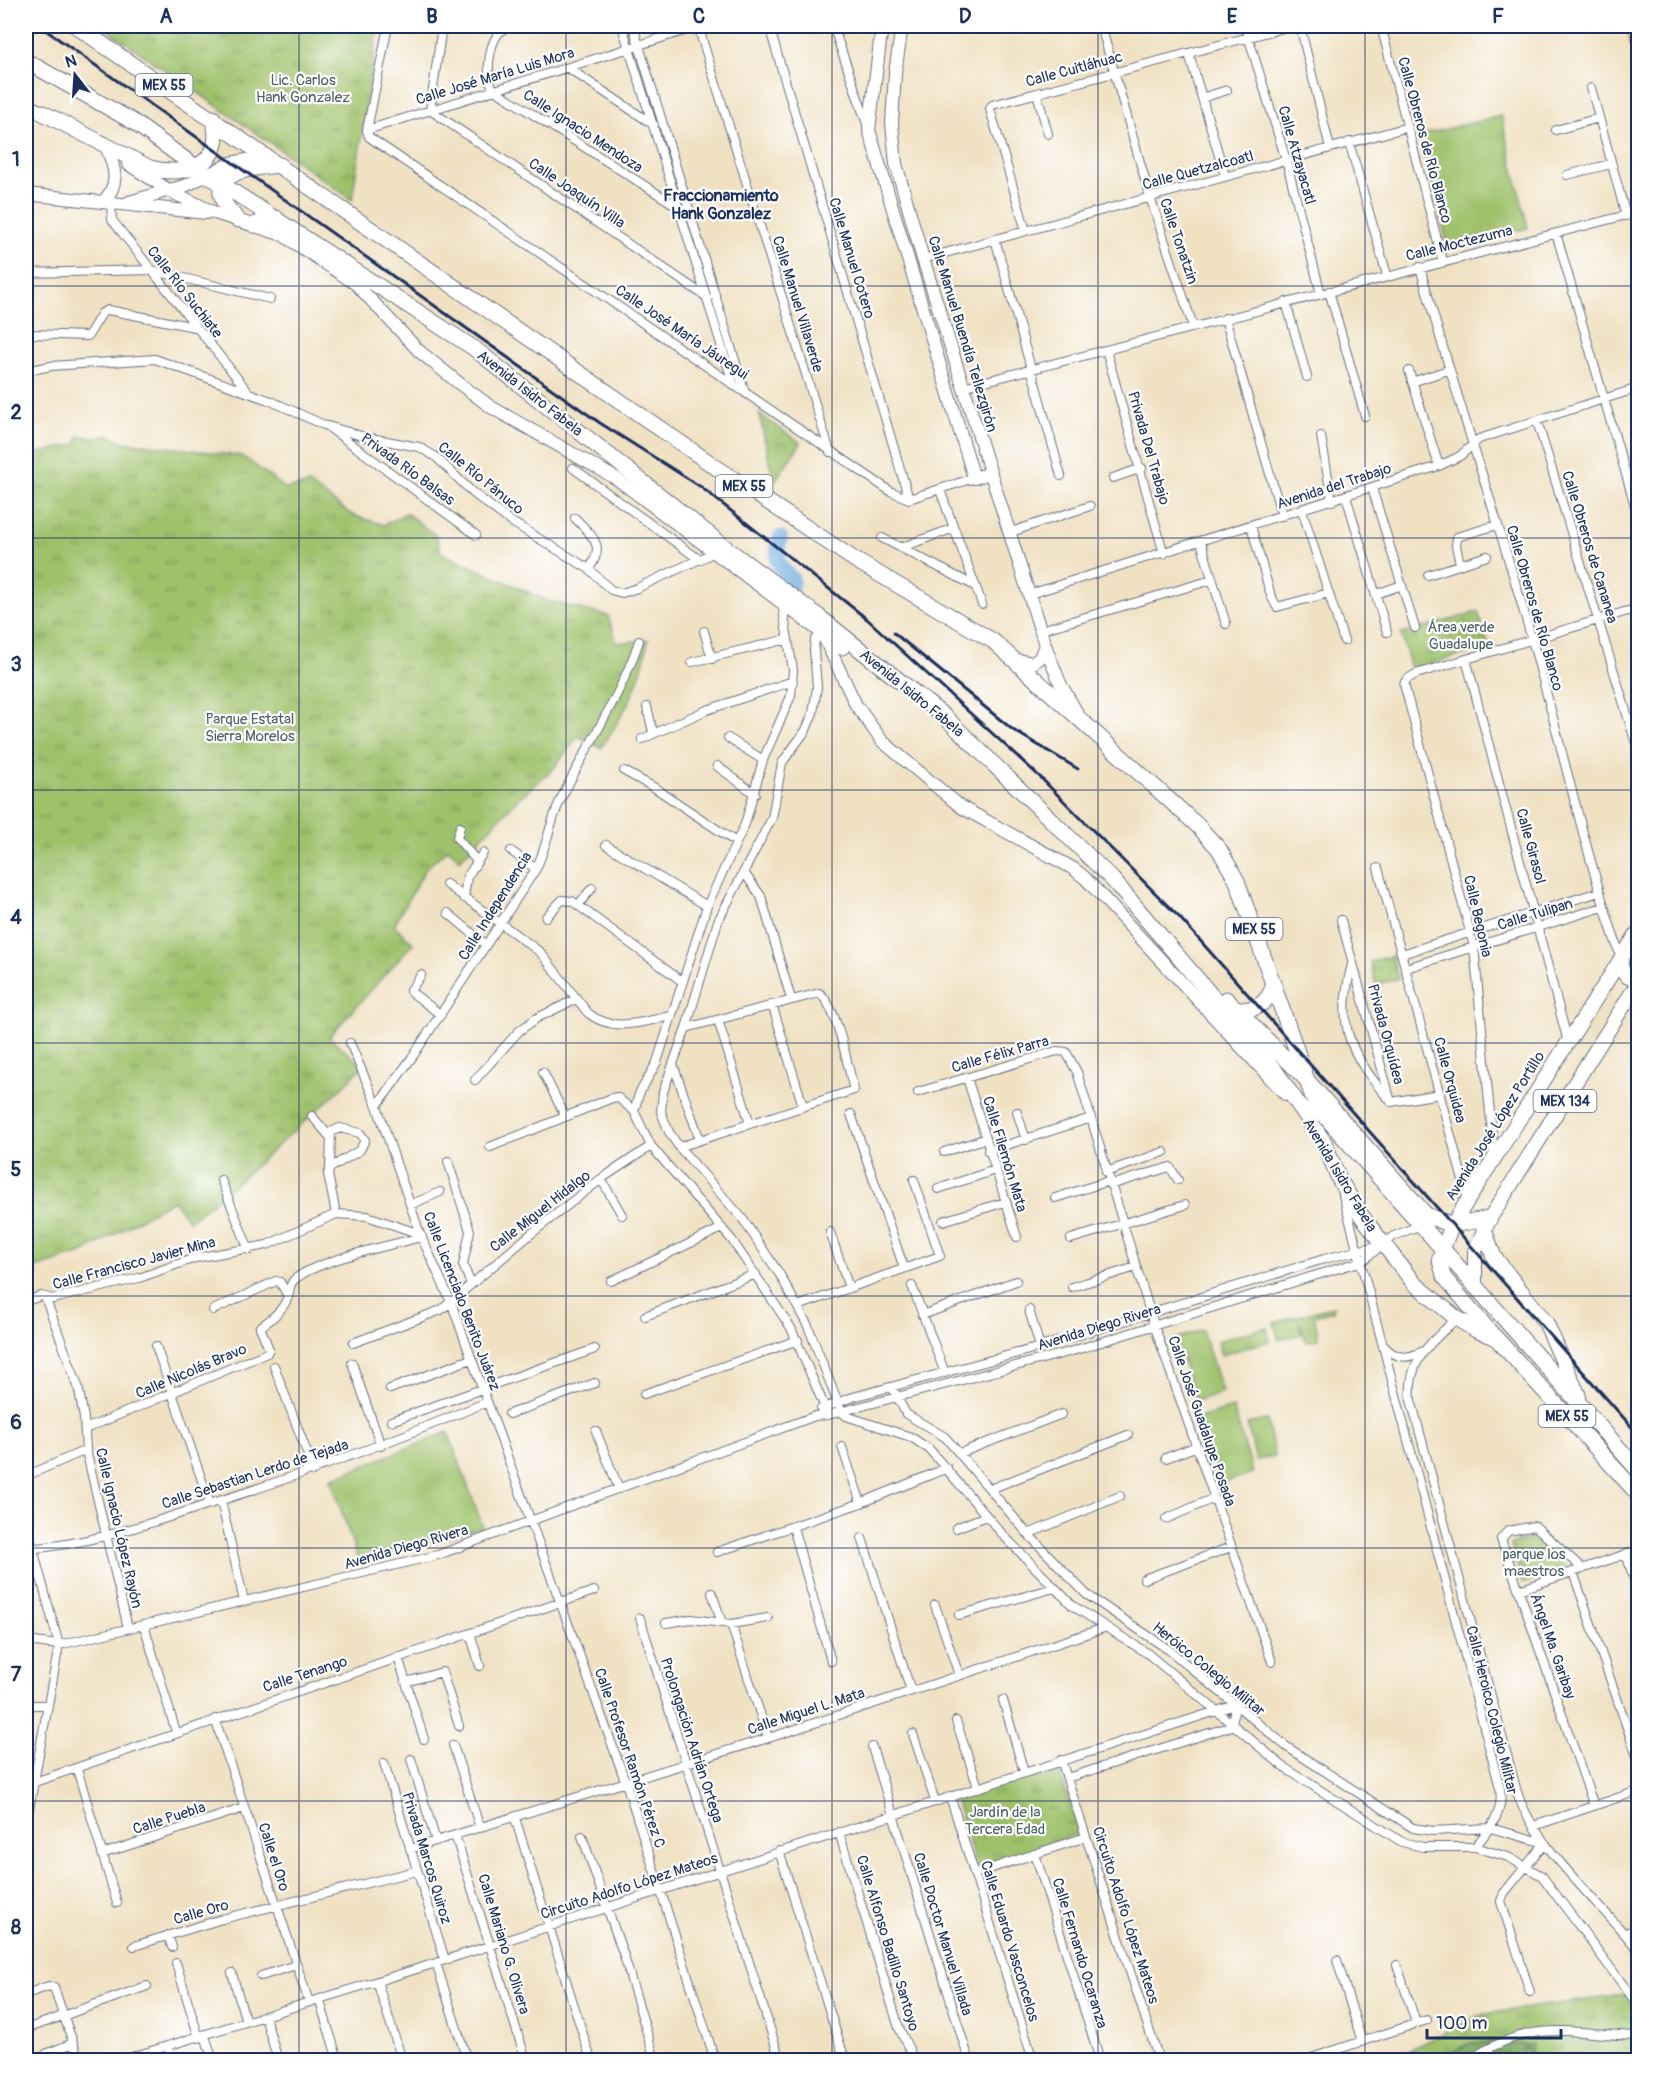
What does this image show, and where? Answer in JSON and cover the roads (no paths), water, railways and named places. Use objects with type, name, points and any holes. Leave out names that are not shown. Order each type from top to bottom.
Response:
[{"type":"highway","name":"Avenida Isidro Fabela","points":[[76,26],[274,160],[330,202],[720,470],[855,560],[993,641],[1197,825],[1219,849],[1237,881],[1316,1106],[1638,1470]]},
{"type":"highway","name":"Avenida Isidro Fabela","points":[[26,60],[132,121],[222,184],[475,349],[980,748],[1112,879],[1274,1069],[1305,1118],[1324,1142],[1339,1179],[1383,1244],[1414,1283],[1456,1318],[1476,1330],[1495,1337],[1638,1494]]},
{"type":"highway","points":[[41,112],[150,168],[176,172],[201,170],[216,147],[217,138],[213,118]]},
{"type":"highway","points":[[238,220],[222,200],[220,193],[222,184],[230,176],[274,160]]},
{"type":"highway","points":[[254,225],[276,218],[283,235]]},
{"type":"highway","points":[[822,633],[849,652],[881,668]]},
{"type":"highway","points":[[1145,916],[1304,1077],[1426,1215],[1452,1225],[1487,1224],[1494,1257],[1546,1323],[1583,1406]]},
{"type":"highway","points":[[1233,1007],[1245,1010],[1261,1005],[1270,997],[1274,983]]},
{"type":"main road","points":[[84,26],[115,52]]},
{"type":"main road","points":[[882,26],[869,130],[974,478],[990,473]]},
{"type":"main road","name":"Calle Manuel Buendía Tellezgirón","points":[[902,26],[895,73],[892,142],[923,259],[1045,645],[1060,683],[1084,725]]},
{"type":"main road","name":"Avenida Isidro Fabela","points":[[26,103],[108,151],[170,191],[215,213],[283,235],[363,290],[419,351],[491,407],[617,479],[822,633]]},
{"type":"main road","points":[[108,151],[115,181],[111,192],[112,203]]},
{"type":"main road","points":[[112,203],[170,191],[201,170],[237,160],[274,160]]},
{"type":"main road","points":[[26,194],[215,213]]},
{"type":"main road","name":"MEX 55","points":[[822,633],[856,705],[882,741],[961,807],[1074,869],[1085,878],[1305,1118]]},
{"type":"main road","points":[[1016,660],[1033,663],[1040,658],[1045,645]]},
{"type":"main road","name":"Avenida José López Portillo","points":[[1441,1250],[1452,1225],[1494,1154],[1638,932]]},
{"type":"main road","points":[[1621,958],[1624,975],[1638,978]]},
{"type":"main road","name":"MEX 134","points":[[1475,1287],[1475,1251],[1487,1224],[1638,983]]},
{"type":"main road","name":"MEX 55","points":[[1441,1250],[1440,1267],[1444,1277],[1495,1337]]},
{"type":"street","points":[[368,133],[388,26]]},
{"type":"street","points":[[430,110],[442,26]]},
{"type":"street","points":[[493,90],[488,70],[497,35],[503,29],[515,26]]},
{"type":"street","points":[[622,26],[631,47],[654,125],[686,209],[745,394]]},
{"type":"street","points":[[633,26],[734,386]]},
{"type":"street","name":"Calle José María Luis Mora","points":[[368,133],[430,110],[699,26]]},
{"type":"street","name":"Calle Manuel Villaverde","points":[[699,26],[830,452]]},
{"type":"street","name":"Calle Manuel Cotero","points":[[769,26],[909,499]]},
{"type":"street","points":[[833,26],[869,130]]},
{"type":"street","name":"Calle Tonatzin","points":[[1101,26],[1150,197],[1193,326]]},
{"type":"street","name":"Calle Atzayacatl","points":[[1245,26],[1365,416]]},
{"type":"street","name":"Calle Cuitláhuac","points":[[1026,231],[990,106],[1291,26]]},
{"type":"street","points":[[1300,26],[1330,148]]},
{"type":"street","name":"Calle Obreros de Río Blanco","points":[[1381,26],[1443,262]]},
{"type":"street","points":[[1632,26],[1638,44]]},
{"type":"street","points":[[1189,54],[1225,176]]},
{"type":"street","points":[[568,68],[654,125]]},
{"type":"street","points":[[1591,88],[1626,216]]},
{"type":"street","name":"Calle Ignacio Mendoza","points":[[493,90],[686,209]]},
{"type":"street","points":[[1202,98],[1227,90]]},
{"type":"street","points":[[1036,93],[1048,134]]},
{"type":"street","name":"Calle Joaquín Villa","points":[[430,110],[708,298]]},
{"type":"street","points":[[1556,130],[1599,118]]},
{"type":"street","name":"Calle Quetzalcoatl","points":[[923,259],[1408,127]]},
{"type":"street","name":"Calle José María Jáuregui","points":[[368,133],[830,452],[890,490],[909,499]]},
{"type":"street","points":[[1349,142],[1387,275]]},
{"type":"street","points":[[1567,175],[1611,164]]},
{"type":"street","name":"Calle Río Suchiate","points":[[112,203],[112,220],[249,393]]},
{"type":"street","name":"Calle Moctezuma","points":[[963,387],[1387,275],[1638,212]]},
{"type":"street","points":[[1556,233],[1638,516]]},
{"type":"street","points":[[995,239],[1061,476]]},
{"type":"street","name":"Calle Obreros de Río Blanco","points":[[1420,267],[1448,370],[1532,640],[1603,907],[1621,958]]},
{"type":"street","points":[[26,273],[151,270],[270,299]]},
{"type":"street","points":[[1287,302],[1307,377]]},
{"type":"street","points":[[29,334],[88,336],[102,313],[108,310],[195,327]]},
{"type":"street","points":[[1225,318],[1282,516]]},
{"type":"street","name":"Privada Del Trabajo","points":[[1106,350],[1142,468],[1164,554]]},
{"type":"street","name":"Calle Río Pánuco","points":[[26,371],[51,366],[140,358],[155,359],[249,393],[324,425],[429,452],[473,493],[510,521],[589,569],[611,590],[622,593],[713,553]]},
{"type":"street","points":[[1412,382],[1448,370]]},
{"type":"street","points":[[1409,371],[1439,465]]},
{"type":"street","name":"Avenida del Trabajo","points":[[1030,594],[1372,488],[1460,456],[1471,444],[1638,388]]},
{"type":"street","name":"Calle Obreros de Cananea","points":[[1537,421],[1638,750]]},
{"type":"street","name":"Privada Río Balsas","points":[[324,425],[476,535]]},
{"type":"street","points":[[1321,436],[1332,501]]},
{"type":"street","points":[[573,468],[700,560]]},
{"type":"street","points":[[1113,478],[1142,468]]},
{"type":"street","points":[[909,499],[974,478]]},
{"type":"street","points":[[1372,488],[1415,628]]},
{"type":"street","points":[[940,490],[982,604]]},
{"type":"street","points":[[1346,496],[1387,632]]},
{"type":"street","points":[[1011,532],[1090,506]]},
{"type":"street","points":[[1302,510],[1344,641]]},
{"type":"street","points":[[575,518],[597,543],[597,558],[589,569]]},
{"type":"street","points":[[1460,564],[1456,546],[1457,537],[1497,525]]},
{"type":"street","points":[[1251,526],[1271,596],[1277,607],[1329,593]]},
{"type":"street","points":[[900,548],[954,528]]},
{"type":"street","points":[[882,538],[975,586]]},
{"type":"street","points":[[1200,542],[1226,624]]},
{"type":"street","points":[[1428,575],[1487,556]]},
{"type":"street","points":[[1041,630],[1212,580]]},
{"type":"street","points":[[1376,594],[1402,585]]},
{"type":"street","points":[[634,1111],[639,1094],[657,1062],[706,906],[736,842],[755,795],[763,760],[791,696],[794,681],[782,604]]},
{"type":"street","points":[[1466,659],[1638,608]]},
{"type":"street","points":[[704,631],[712,659]]},
{"type":"street","points":[[822,633],[815,640],[817,687],[813,713],[806,730],[782,763],[772,818],[745,874],[734,888],[718,921],[674,1067],[663,1092],[661,1112],[669,1132],[679,1147],[742,1218],[798,1306],[841,1411]]},
{"type":"street","points":[[692,662],[788,639]]},
{"type":"street","name":"Calle Independencia","points":[[377,1106],[441,1015],[536,869],[546,847],[559,803],[623,685],[639,640]]},
{"type":"street","name":"Calle Begonia","points":[[1466,659],[1411,676],[1407,679],[1404,689],[1474,947],[1494,1154]]},
{"type":"street","name":"Calle Girasol","points":[[1466,659],[1568,1042]]},
{"type":"street","points":[[642,739],[653,732],[794,681]]},
{"type":"street","points":[[647,707],[653,732]]},
{"type":"street","points":[[728,738],[763,760]]},
{"type":"street","points":[[717,766],[755,795]]},
{"type":"street","points":[[624,771],[655,788],[736,842]]},
{"type":"street","points":[[460,827],[457,838],[476,860]]},
{"type":"street","points":[[606,845],[706,906]]},
{"type":"street","points":[[511,851],[536,869]]},
{"type":"street","points":[[465,898],[467,877],[476,860],[483,853]]},
{"type":"street","points":[[1378,868],[1406,968]]},
{"type":"street","points":[[745,874],[761,896],[791,999]]},
{"type":"street","points":[[446,884],[540,952],[576,999],[598,1021],[618,1026],[671,1016]]},
{"type":"street","points":[[578,905],[592,888]]},
{"type":"street","name":"Calle Tulipan","points":[[1402,954],[1599,892]]},
{"type":"street","points":[[546,917],[558,903],[567,899],[683,982]]},
{"type":"street","name":"Calle Tulipan","points":[[1406,968],[1603,907]]},
{"type":"street","points":[[448,913],[486,945]]},
{"type":"street","name":"Privada Orquídea","points":[[1341,920],[1391,1102]]},
{"type":"street","name":"Privada Orquídea","points":[[1352,963],[1344,992],[1346,1023],[1362,1066],[1391,1102]]},
{"type":"street","name":"Calle Orquidea","points":[[1406,968],[1440,1094],[1465,1205]]},
{"type":"street","points":[[421,975],[410,991],[441,1015]]},
{"type":"street","points":[[679,1147],[854,1090],[832,1013],[825,997],[813,993],[686,1028]]},
{"type":"street","points":[[475,1080],[519,1031],[537,1018],[576,999]]},
{"type":"street","points":[[772,1004],[803,1106]]},
{"type":"street","points":[[718,1020],[750,1124]]},
{"type":"street","name":"Calle Licenciado Benito Juárez","points":[[350,1043],[377,1106],[421,1235],[451,1302],[561,1602]]},
{"type":"street","name":"Calle Félix Parra","points":[[918,1092],[1057,1051],[1066,1052],[1074,1062],[1088,1107]]},
{"type":"street","points":[[674,1067],[700,1140]]},
{"type":"street","points":[[543,1072],[565,1116]]},
{"type":"street","name":"Calle Filemón Mata","points":[[967,1078],[984,1139],[1017,1237]]},
{"type":"street","points":[[1391,1102],[1440,1094]]},
{"type":"street","points":[[490,1147],[616,1097],[634,1111],[651,1146],[722,1228],[756,1274],[798,1340],[828,1415]]},
{"type":"street","name":"Calle José Guadalupe Posada","points":[[1088,1107],[1154,1325],[1272,1662]]},
{"type":"street","points":[[1017,1112],[1026,1140]]},
{"type":"street","points":[[851,1114],[904,1268]]},
{"type":"street","points":[[312,1116],[329,1136],[328,1179],[336,1214]]},
{"type":"street","points":[[988,1151],[1091,1118]]},
{"type":"street","points":[[329,1136],[335,1129],[346,1128],[360,1133],[365,1140],[360,1150],[330,1168]]},
{"type":"street","points":[[944,1152],[984,1139]]},
{"type":"street","name":"Calle Miguel Hidalgo","points":[[353,1343],[431,1315],[451,1302],[601,1179],[651,1146]]},
{"type":"street","points":[[1055,1198],[1108,1179],[1164,1152]]},
{"type":"street","points":[[448,1161],[470,1231],[463,1265],[471,1284]]},
{"type":"street","points":[[1108,1179],[1170,1167],[1178,1180]]},
{"type":"street","points":[[938,1189],[995,1170]]},
{"type":"street","points":[[601,1179],[622,1215]]},
{"type":"street","name":"Calle Heroico Colegio Militar","points":[[1339,1179],[1501,1798],[1497,1818],[1475,1847]]},
{"type":"street","points":[[221,1180],[249,1250]]},
{"type":"street","points":[[798,1306],[940,1256],[914,1180]]},
{"type":"street","points":[[410,1205],[440,1192]]},
{"type":"street","points":[[944,1221],[1005,1202]]},
{"type":"street","points":[[1071,1239],[1185,1205]]},
{"type":"street","name":"Avenida Diego Rivera","points":[[26,1641],[59,1645],[438,1555],[815,1416],[828,1415],[1069,1352],[1362,1261],[1383,1244],[1465,1205]]},
{"type":"street","name":"Calle Francisco Javier Mina","points":[[26,1301],[44,1297],[53,1299],[139,1278],[195,1258],[249,1250],[280,1240],[336,1214],[367,1216],[421,1235]]},
{"type":"street","points":[[611,1281],[722,1228]]},
{"type":"street","points":[[831,1232],[849,1288]]},
{"type":"street","name":"Calle Nicolás Bravo","points":[[85,1429],[267,1353],[269,1349],[261,1327],[274,1317],[288,1296],[294,1280],[312,1270],[421,1235]]},
{"type":"street","name":"Avenida Diego Rivera","points":[[815,1416],[824,1406],[980,1365],[1151,1315],[1324,1259],[1383,1244]]},
{"type":"street","points":[[1324,1259],[1328,1271]]},
{"type":"street","points":[[1072,1287],[1136,1267]]},
{"type":"street","points":[[645,1316],[756,1274]]},
{"type":"street","points":[[213,1310],[276,1281],[280,1282],[288,1296]]},
{"type":"street","points":[[922,1315],[1016,1281]]},
{"type":"street","points":[[912,1286],[945,1373]]},
{"type":"street","name":"MEX 134","points":[[1468,1306],[1475,1287]]},
{"type":"street","name":"Calle Ignacio López Rayón","points":[[44,1297],[78,1386],[86,1450],[128,1628]]},
{"type":"street","name":"Calle Heroico Colegio Militar","points":[[1468,1306],[1421,1352],[1412,1375],[1411,1400],[1520,1802],[1545,1843],[1638,1950]]},
{"type":"street","points":[[1029,1310],[1040,1347]]},
{"type":"street","points":[[644,1394],[798,1340]]},
{"type":"street","points":[[1383,1344],[1391,1353],[1401,1357],[1421,1352]]},
{"type":"street","points":[[156,1346],[210,1504]]},
{"type":"street","points":[[495,1384],[595,1349]]},
{"type":"street","points":[[390,1389],[471,1359]]},
{"type":"street","points":[[352,1364],[381,1446]]},
{"type":"street","points":[[980,1365],[983,1374]]},
{"type":"street","points":[[274,1366],[314,1471]]},
{"type":"street","points":[[509,1414],[595,1383]]},
{"type":"street","name":"Heróico Colegio Militar","points":[[891,1387],[906,1414],[938,1432],[960,1453],[1028,1534],[1086,1594],[1163,1646],[1287,1747],[1413,1828],[1433,1831],[1490,1828],[1545,1843]]},
{"type":"street","points":[[391,1421],[482,1389]]},
{"type":"street","name":"Calle Sebastian Lerdo de Tejada","points":[[29,1549],[108,1537],[221,1501],[314,1471],[487,1402]]},
{"type":"street","name":"Heróico Colegio Militar","points":[[841,1411],[852,1420],[911,1437],[929,1449],[948,1468],[986,1516],[1054,1588],[1084,1615],[1147,1653],[1285,1768],[1402,1842],[1423,1847],[1475,1847]]},
{"type":"street","points":[[960,1453],[1062,1414]]},
{"type":"street","points":[[596,1431],[619,1489]]},
{"type":"street","points":[[990,1489],[1128,1435]]},
{"type":"street","points":[[1166,1458],[1197,1446]]},
{"type":"street","points":[[842,1447],[861,1503]]},
{"type":"street","points":[[26,1476],[86,1450]]},
{"type":"street","points":[[717,1552],[861,1503],[948,1468]]},
{"type":"street","points":[[1028,1534],[1120,1496]]},
{"type":"street","points":[[1166,1519],[1214,1498]]},
{"type":"street","points":[[221,1501],[244,1601]]},
{"type":"street","points":[[956,1528],[986,1516]]},
{"type":"street","points":[[26,1523],[29,1549],[59,1645],[30,1784],[26,1825]]},
{"type":"street","name":"Ángel Ma. Garibay","points":[[1583,1569],[1541,1529],[1529,1526],[1519,1527],[1508,1531],[1501,1539],[1594,1806]]},
{"type":"street","points":[[793,1527],[831,1661]]},
{"type":"street","points":[[862,1538],[910,1692]]},
{"type":"street","points":[[1144,1580],[1231,1547]]},
{"type":"street","points":[[1519,1590],[1638,1550]]},
{"type":"street","points":[[1626,1554],[1638,1591]]},
{"type":"street","points":[[1444,1575],[1457,1572]]},
{"type":"street","points":[[1573,1572],[1638,1759]]},
{"type":"street","points":[[959,1615],[1054,1588]]},
{"type":"street","name":"Calle Tenango","points":[[30,1784],[176,1732],[594,1591]]},
{"type":"street","points":[[712,1593],[727,1624],[768,1738]]},
{"type":"street","name":"Calle Profesor Ramón Pérez C","points":[[561,1602],[626,1783],[715,2061]]},
{"type":"street","points":[[935,1605],[959,1675]]},
{"type":"street","name":"Prolongación Adrián Ortega","points":[[640,1618],[780,2061]]},
{"type":"street","points":[[666,1623],[691,1619],[727,1624],[768,1618]]},
{"type":"street","name":"Calle Ignacio López Rayón","points":[[144,1625],[176,1732]]},
{"type":"street","name":"Calle Miguel L. Mata","points":[[410,1849],[768,1738],[1104,1628]]},
{"type":"street","points":[[470,1633],[480,1666]]},
{"type":"street","points":[[398,1657],[424,1739]]},
{"type":"street","points":[[406,1682],[441,1672],[459,1726]]},
{"type":"street","points":[[1003,1700],[1024,1772]]},
{"type":"street","points":[[26,1705],[47,1705]]},
{"type":"street","points":[[1067,1778],[1232,1726],[1235,1705]]},
{"type":"street","name":"Circuito Adolfo López Mateos","points":[[122,2061],[440,1962],[661,1888],[1235,1705]]},
{"type":"street","name":"Calle el Oro","points":[[214,1719],[309,2002]]},
{"type":"street","points":[[956,1721],[978,1787]]},
{"type":"street","points":[[1486,1737],[1501,1732]]},
{"type":"street","points":[[913,1734],[935,1801]]},
{"type":"street","points":[[453,1745],[480,1828]]},
{"type":"street","name":"Calle Doctor Manuel Villada","points":[[872,1747],[969,2061]]},
{"type":"street","points":[[411,1759],[436,1841]]},
{"type":"street","name":"Circuito Adolfo López Mateos","points":[[1061,1760],[1159,2061]]},
{"type":"street","name":"Privada Marcos Quiroz","points":[[384,1763],[416,1870],[467,2061]]},
{"type":"street","points":[[77,1769],[117,1903]]},
{"type":"street","points":[[1534,1826],[1638,1791]]},
{"type":"street","name":"Calle Eduardo Vasconcelos","points":[[950,1796],[1033,2061]]},
{"type":"street","name":"Calle Puebla","points":[[102,1854],[244,1808]]},
{"type":"street","points":[[515,1818],[591,2061]]},
{"type":"street","name":"Calle Alfonso Badillo Santoyo","points":[[839,1832],[899,2028],[914,2061]]},
{"type":"street","name":"Calle Mariano G. Olivera","points":[[455,1835],[526,2061]]},
{"type":"street","points":[[582,1836],[624,1956],[655,2061]]},
{"type":"street","points":[[974,1874],[1086,1837]]},
{"type":"street","points":[[1530,1992],[1501,1901],[1504,1893],[1545,1843]]},
{"type":"street","points":[[1475,1847],[1527,1866],[1542,1876],[1557,1892],[1638,2006]]},
{"type":"street","points":[[779,1851],[845,2061]]},
{"type":"street","name":"Calle Fernando Ocaranza","points":[[1035,1854],[1100,2061]]},
{"type":"street","name":"Calle Oro","points":[[134,1946],[276,1905],[416,1870]]},
{"type":"street","points":[[1625,1933],[1638,1929]]},
{"type":"street","points":[[168,1935],[172,1947]]},
{"type":"street","points":[[1337,1960],[1362,2042]]},
{"type":"street","points":[[176,1963],[202,2037],[213,2061]]},
{"type":"street","points":[[261,1976],[296,1965]]},
{"type":"street","points":[[1397,1965],[1416,2023]]},
{"type":"street","points":[[232,1974],[246,2022]]},
{"type":"street","points":[[377,1982],[402,2061]]},
{"type":"street","points":[[26,2029],[147,1986]]},
{"type":"street","points":[[26,1994],[53,1987],[79,2061]]},
{"type":"street","points":[[319,1999],[338,2061]]},
{"type":"street","points":[[265,2017],[278,2061]]},
{"type":"street","points":[[1305,2061],[1427,2020]]},
{"type":"street","points":[[1469,2061],[1505,2041],[1540,2030],[1638,2036]]},
{"type":"street","points":[[45,2054],[73,2043]]},
{"type":"street","points":[[167,2046],[172,2061]]},
{"type":"waterway","points":[[780,538],[777,557],[783,570],[792,579],[791,587]]},
{"type":"railway","points":[[40,26],[600,423],[701,487],[867,619],[1039,776],[1180,918],[1638,1434]]},
{"type":"railway","points":[[894,633],[1013,730],[1078,769]]},
{"type":"district","name":"Fraccionamiento Hank Gonzalez","points":[[721,204]]},
{"type":"park label","name":"Lic. Carlos Hank Gonzalez","points":[[303,88]]},
{"type":"park label","name":"Área verde Guadalupe","points":[[1461,636]]},
{"type":"park label","name":"Parque Estatal Sierra Morelos","points":[[250,728]]},
{"type":"park label","name":"parque los maestros","points":[[1534,1562]]},
{"type":"park label","name":"Jardín de la Tercera Edad","points":[[1005,1820]]}]
